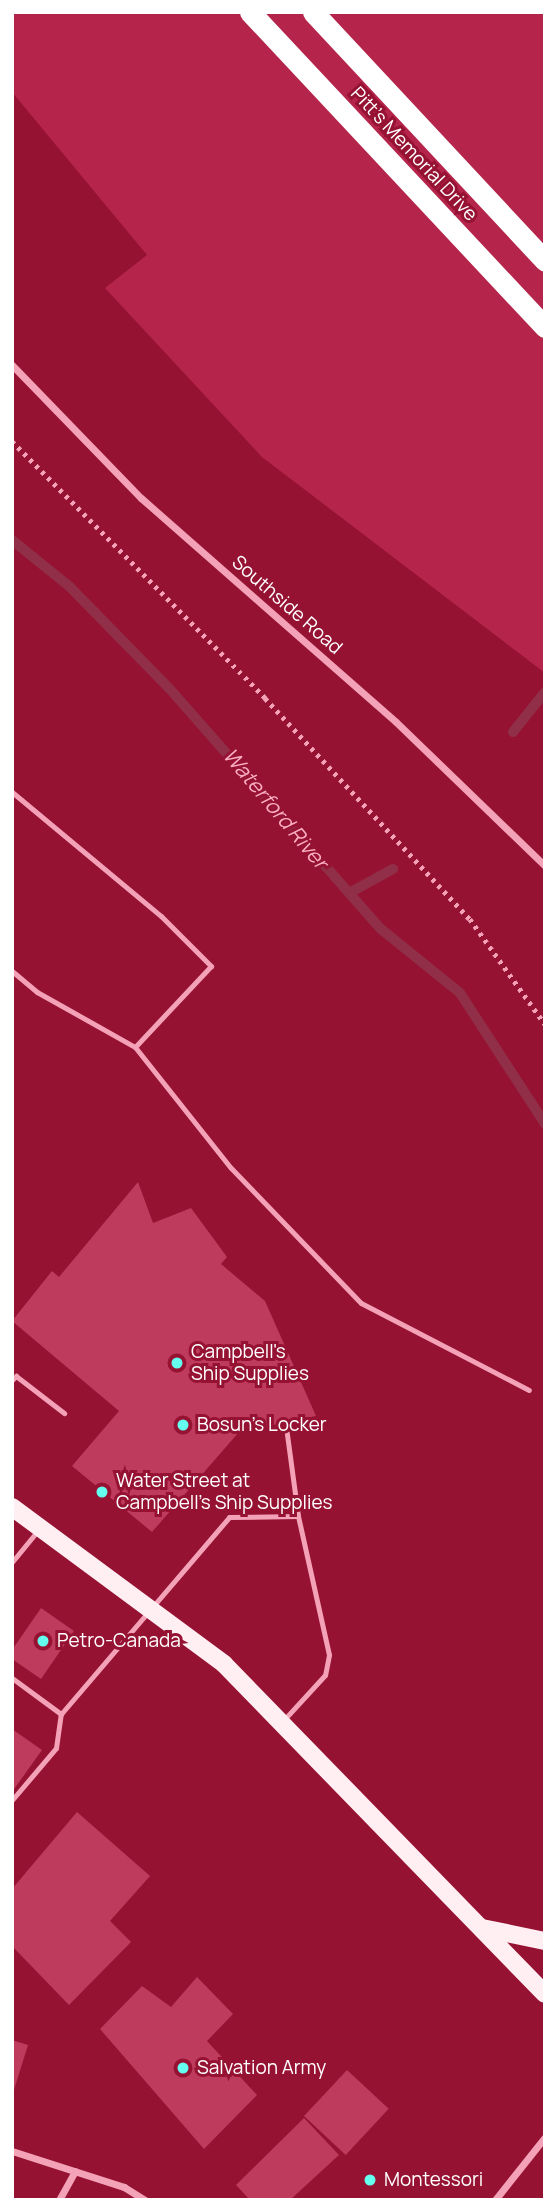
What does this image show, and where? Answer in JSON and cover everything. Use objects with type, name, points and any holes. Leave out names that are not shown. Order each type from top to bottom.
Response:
[{"type":"highway","name":"Pitt's Memorial Drive","points":[[250,12],[545,327]]},
{"type":"highway","name":"Pitt's Memorial Drive","points":[[313,12],[545,261]]},
{"type":"main road","points":[[12,1507],[224,1664],[545,1994]]},
{"type":"main road","points":[[482,1928],[545,1941]]},
{"type":"street","name":"Southside Road","points":[[12,365],[141,498],[396,722],[545,866]]},
{"type":"street","points":[[495,2200],[545,2137]]},
{"type":"street","points":[[12,2151],[75,2171],[145,2200]]},
{"type":"street","points":[[60,2200],[75,2171]]},
{"type":"lane","points":[[12,792],[161,916],[211,966],[135,1047]]},
{"type":"lane","points":[[12,971],[37,992],[135,1047],[231,1168],[361,1303],[529,1390]]},
{"type":"lane","points":[[12,1380],[16,1376],[64,1413]]},
{"type":"lane","points":[[282,1722],[325,1675],[329,1655],[298,1516],[286,1427]]},
{"type":"lane","points":[[12,1800],[56,1748],[61,1714],[149,1606],[229,1517],[298,1516]]},
{"type":"lane","points":[[12,1562],[40,1527]]},
{"type":"lane","points":[[12,1678],[61,1714]]},
{"type":"path","points":[[12,441],[265,698],[470,919],[545,1024]]},
{"type":"shaded area","points":[[12,12],[545,12],[545,673],[262,457],[105,288],[147,255],[12,92]]},
{"type":"building","name":"Campbell's Ship Supplies","points":[[138,1182],[153,1223],[191,1208],[227,1257],[221,1264],[265,1301],[316,1416],[239,1432],[152,1532],[72,1466],[119,1411],[12,1321],[52,1271],[59,1277]]},
{"type":"building","name":"Petro-Canada","points":[[41,1608],[74,1631],[41,1679],[12,1659],[12,1650]]},
{"type":"building","points":[[12,1729],[42,1750],[12,1792]]},
{"type":"building","points":[[77,1812],[150,1876],[110,1921],[131,1942],[69,2005],[12,1946],[12,1889]]},
{"type":"building","name":"Salvation Army","points":[[197,1977],[233,2014],[207,2041],[257,2095],[204,2149],[100,2029],[142,1986],[171,2007]]},
{"type":"building","points":[[12,2040],[28,2045],[13,2093],[12,2093]]},
{"type":"building","points":[[347,2070],[389,2109],[346,2155],[304,2116]]},
{"type":"building","points":[[304,2118],[339,2155],[290,2200],[250,2200],[236,2185]]},
{"type":"waterway","name":"Waterford River","points":[[12,540],[70,587],[169,688],[381,929],[460,993],[545,1124]]},
{"type":"waterway","points":[[513,732],[545,692]]},
{"type":"waterway","points":[[351,892],[393,869]]},
{"type":"place","name":"Campbell's Ship Supplies","points":[[177,1363]]},
{"type":"place","name":"Bosun's Locker","points":[[183,1425]]},
{"type":"place","name":"Water Street at Campbell's Ship Supplies","points":[[102,1492]]},
{"type":"place","name":"Petro-Canada","points":[[43,1641]]},
{"type":"place","name":"Salvation Army","points":[[183,2068]]},
{"type":"place","name":"Montessori","points":[[370,2180]]}]
